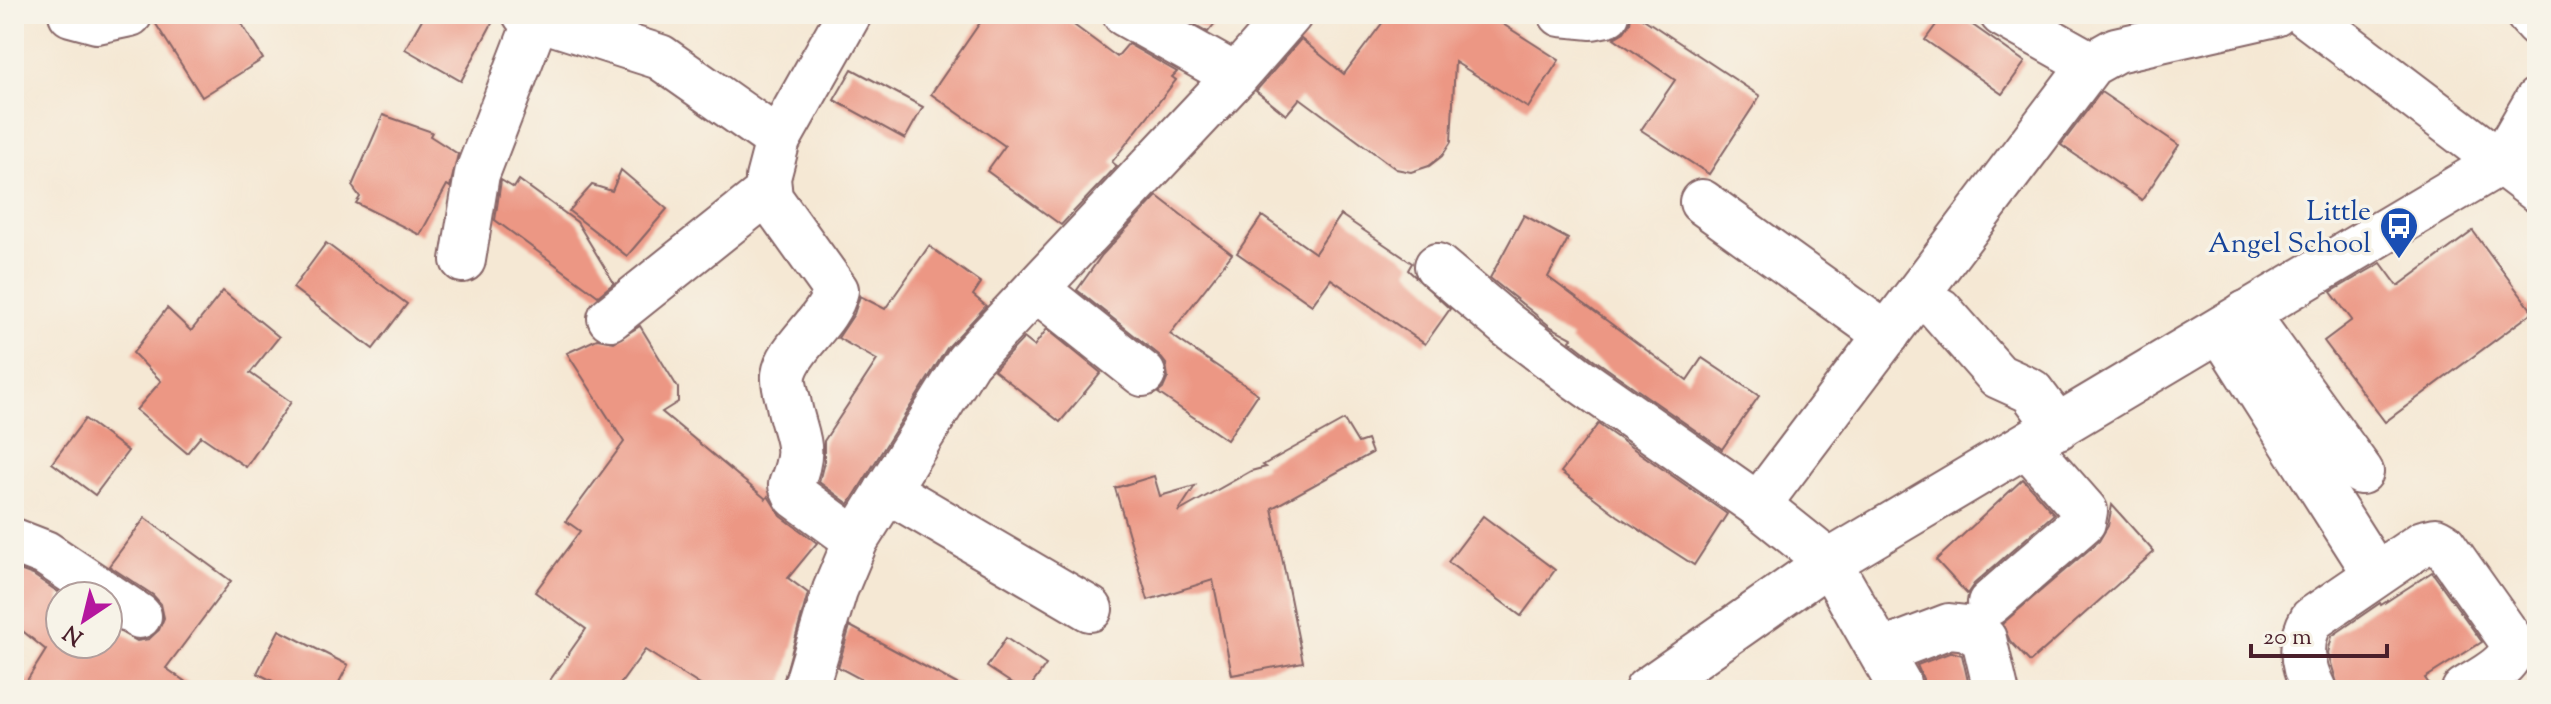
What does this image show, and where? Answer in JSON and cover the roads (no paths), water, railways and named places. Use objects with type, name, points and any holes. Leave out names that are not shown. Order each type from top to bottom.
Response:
[{"type":"street","points":[[71,14],[97,21],[130,14]]},
{"type":"street","points":[[849,14],[778,140],[768,178],[770,198],[836,290],[833,303],[792,358],[784,375],[790,412],[801,449],[800,464],[791,485],[796,496],[856,540]]},
{"type":"street","points":[[1125,14],[1236,76]]},
{"type":"street","points":[[805,690],[835,590],[856,540],[968,361],[1236,76],[1290,14]]},
{"type":"street","points":[[1561,14],[1592,17],[1607,14]]},
{"type":"street","points":[[2002,14],[2091,64]]},
{"type":"street","points":[[1758,505],[2091,64],[2116,50],[2275,14]]},
{"type":"street","points":[[2305,14],[2537,190]]},
{"type":"street","points":[[2528,14],[2537,24]]},
{"type":"street","points":[[463,260],[477,174],[531,16],[660,57],[778,140]]},
{"type":"street","points":[[1647,690],[1829,562],[2501,162],[2537,100]]},
{"type":"street","points":[[610,318],[769,191]]},
{"type":"street","points":[[1702,202],[1887,335]]},
{"type":"street","points":[[1437,266],[1577,378],[1758,505],[1829,562],[1890,671],[1949,626],[1967,628],[1984,639],[1996,690]]},
{"type":"street","points":[[1036,289],[1143,374]]},
{"type":"street","points":[[1940,310],[1998,376],[2031,391],[2042,436],[2086,516],[2083,522],[1990,603]]},
{"type":"street","points":[[2233,322],[2361,472]]},
{"type":"street","points":[[2233,322],[2375,573]]},
{"type":"street","points":[[887,490],[1090,609]]},
{"type":"street","points":[[2314,690],[2301,650],[2304,633],[2312,619],[2375,573],[2423,543],[2436,540],[2443,544],[2513,643],[2512,654],[2505,662],[2464,690]]},
{"type":"street","points":[[14,541],[45,553],[139,616]]},
{"type":"place","name":"Little Angel School","points":[[2399,260]]}]
